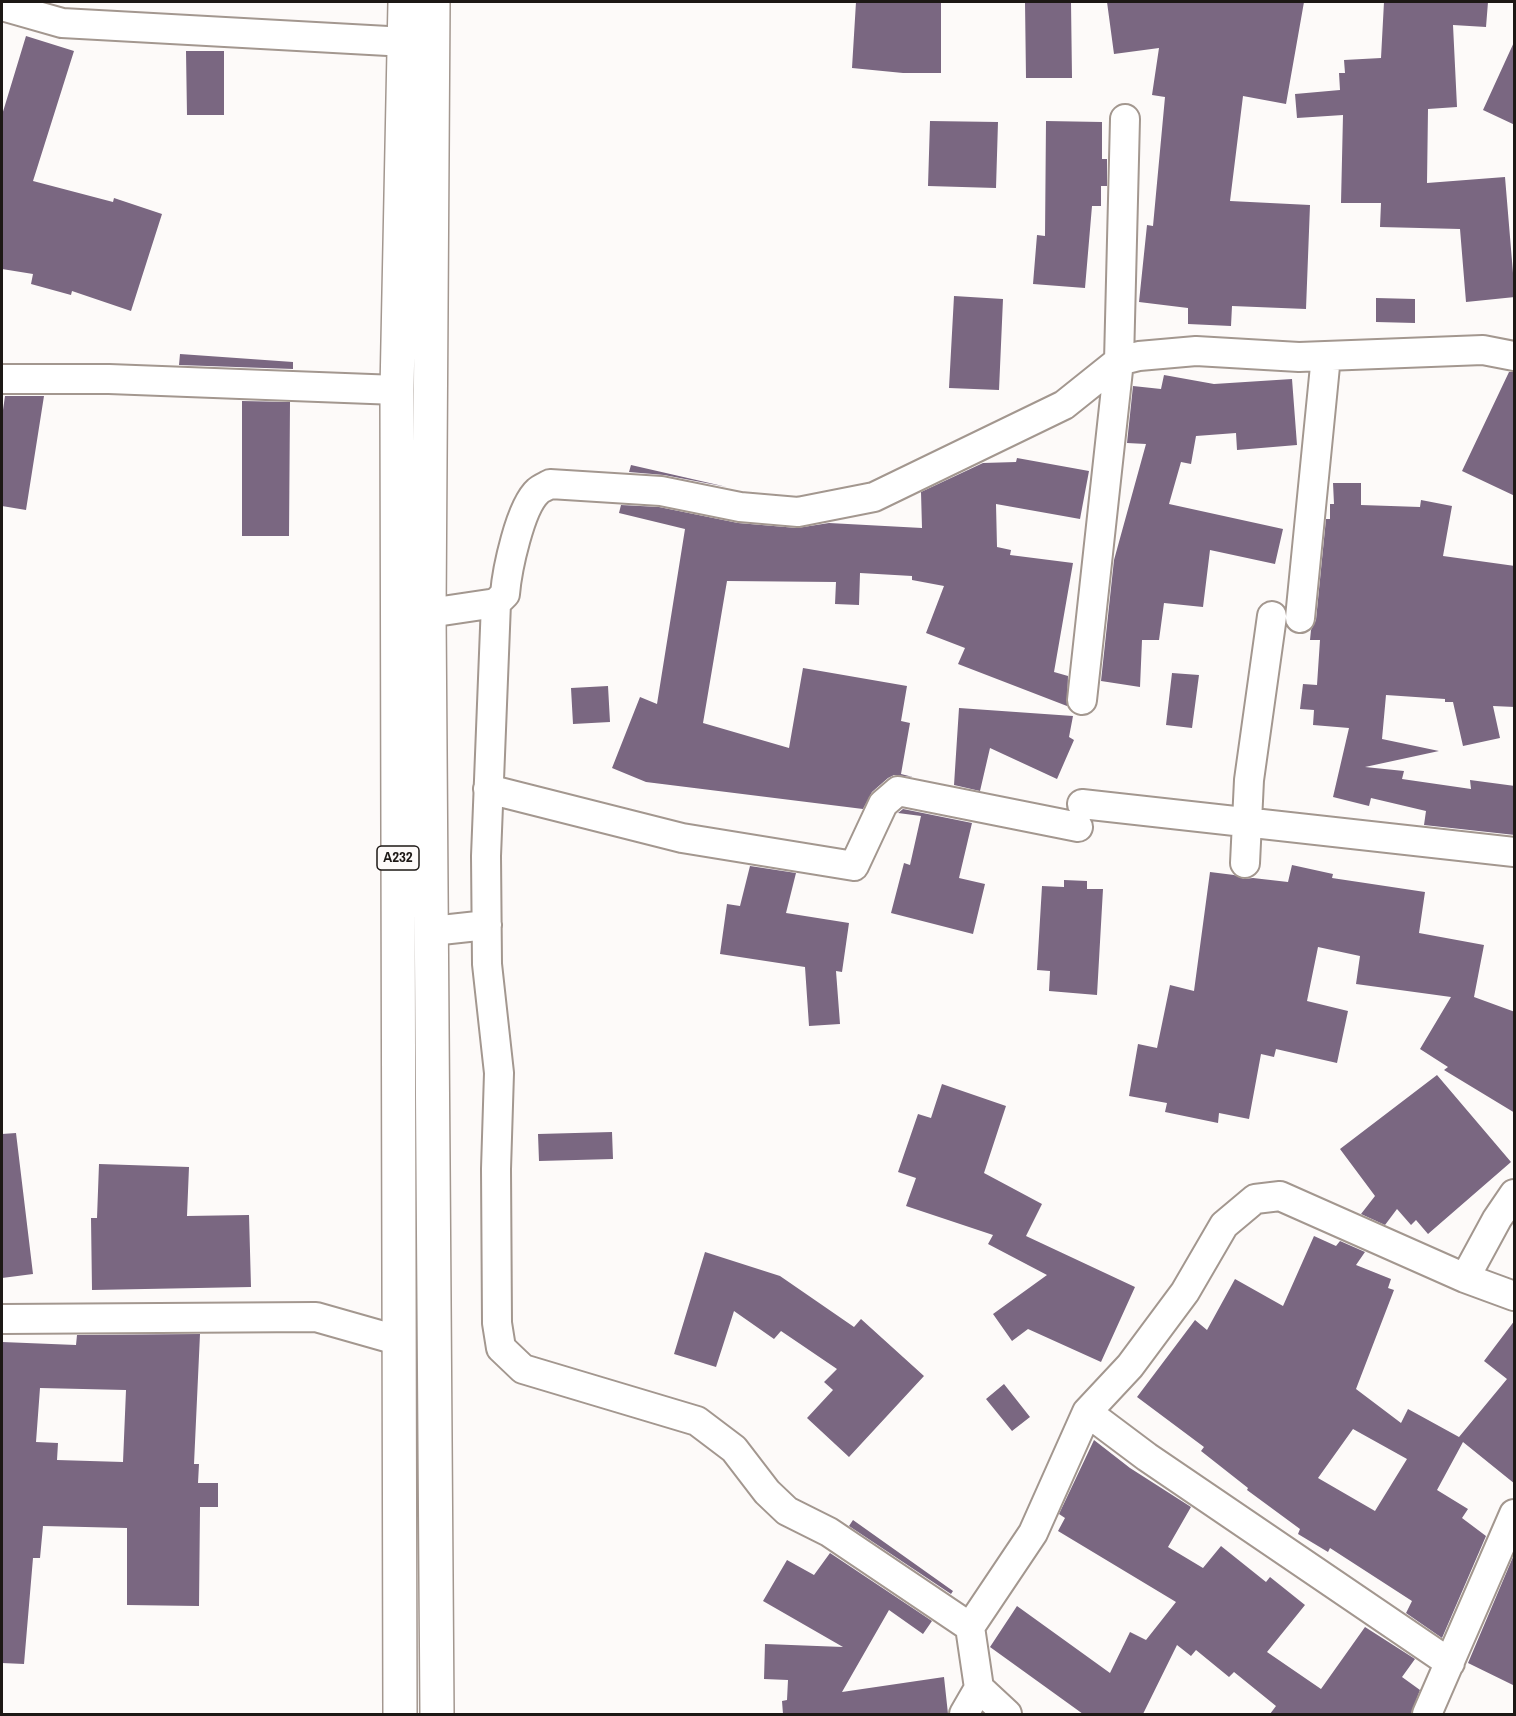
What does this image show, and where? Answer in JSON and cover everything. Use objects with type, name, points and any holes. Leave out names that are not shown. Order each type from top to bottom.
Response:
[{"type":"highway","name":"A232","points":[[399,1714],[397,390],[406,42],[405,2]]},
{"type":"highway","name":"A232","points":[[433,2],[429,613],[437,1714]]},
{"type":"highway","points":[[398,763],[431,765]]},
{"type":"street","points":[[2,6],[62,23],[406,42]]},
{"type":"street","points":[[1082,700],[1119,361],[1125,119]]},
{"type":"street","points":[[429,613],[496,603],[505,594],[508,564],[529,504],[537,491],[550,484],[662,490],[740,507],[798,512],[874,497],[1064,405],[1119,361],[1139,356],[1196,351],[1299,357],[1483,350],[1515,356]]},
{"type":"street","points":[[1300,618],[1326,356]]},
{"type":"street","points":[[2,379],[109,379],[397,390]]},
{"type":"street","points":[[496,603],[488,789],[487,964],[499,1073],[496,1169],[497,1311],[501,1348],[523,1369],[697,1421],[734,1449],[767,1492],[787,1511],[829,1532],[970,1627]]},
{"type":"street","points":[[1245,863],[1249,780],[1272,616]]},
{"type":"street","points":[[488,789],[682,838],[854,866],[883,804],[898,791],[1080,816],[1246,822],[1515,852]]},
{"type":"street","points":[[432,931],[487,925]]},
{"type":"street","points":[[1465,1278],[1497,1219],[1515,1194]]},
{"type":"street","points":[[964,1714],[979,1688],[970,1627],[1033,1533],[1087,1412],[1130,1366],[1185,1292],[1224,1225],[1256,1199],[1280,1196],[1465,1278],[1515,1296]]},
{"type":"street","points":[[2,1319],[316,1317],[397,1340]]},
{"type":"street","points":[[1087,1412],[1190,1488],[1450,1663]]},
{"type":"street","points":[[1427,1714],[1515,1514]]},
{"type":"street","points":[[979,1688],[1007,1714]]},
{"type":"building","points":[[856,2],[941,2],[941,73],[903,73],[852,68]]},
{"type":"building","points":[[1025,2],[1071,2],[1072,78],[1026,78]]},
{"type":"building","points":[[1107,2],[1304,2],[1286,104],[1243,96],[1230,201],[1310,205],[1306,309],[1232,306],[1231,326],[1188,324],[1188,308],[1139,302],[1147,225],[1153,226],[1165,97],[1152,95],[1159,48],[1114,54]]},
{"type":"building","points":[[1384,2],[1488,2],[1486,27],[1453,25],[1457,107],[1428,109],[1427,183],[1505,177],[1515,297],[1466,302],[1460,229],[1380,227],[1381,203],[1341,203],[1343,115],[1297,118],[1295,94],[1340,90],[1339,73],[1345,73],[1344,60],[1381,58]]},
{"type":"building","points":[[26,36],[74,51],[33,181],[113,202],[114,198],[162,214],[131,311],[72,291],[71,295],[31,284],[33,274],[2,269],[2,115]]},
{"type":"building","points":[[1515,40],[1515,125],[1483,110]]},
{"type":"building","points":[[186,51],[224,51],[224,115],[187,115]]},
{"type":"building","points":[[930,121],[998,122],[996,188],[928,186]]},
{"type":"building","points":[[1046,121],[1102,122],[1102,159],[1107,159],[1107,186],[1101,186],[1101,206],[1092,206],[1085,288],[1033,284],[1037,235],[1045,236]]},
{"type":"building","points":[[954,296],[1003,299],[999,390],[949,388]]},
{"type":"building","points":[[1376,298],[1415,299],[1415,323],[1376,322]]},
{"type":"building","points":[[180,354],[293,362],[293,369],[179,365]]},
{"type":"building","points":[[1509,372],[1515,372],[1515,496],[1462,471]]},
{"type":"building","points":[[1164,375],[1214,384],[1292,379],[1297,445],[1237,450],[1236,433],[1196,436],[1191,464],[1181,462],[1169,504],[1283,529],[1275,564],[1210,550],[1203,607],[1164,603],[1159,640],[1142,640],[1140,687],[1101,681],[1114,560],[1146,444],[1127,443],[1133,386],[1161,389]]},
{"type":"building","points":[[5,396],[44,396],[26,510],[2,506],[2,417]]},
{"type":"building","points":[[242,401],[290,402],[289,536],[242,536]]},
{"type":"building","points":[[1017,458],[1089,471],[1080,519],[996,504],[997,547],[1011,550],[1010,555],[1073,563],[1054,672],[1068,676],[1067,706],[958,664],[965,648],[926,633],[944,586],[912,580],[912,576],[860,573],[859,605],[835,604],[836,582],[727,581],[703,723],[789,748],[803,668],[907,686],[901,721],[910,723],[901,774],[913,777],[894,775],[888,778],[872,792],[863,809],[646,782],[612,768],[640,697],[657,704],[685,529],[619,513],[621,505],[659,507],[738,523],[797,528],[829,523],[922,528],[921,492],[983,463],[1016,462]]},
{"type":"building","points":[[631,465],[727,487],[664,475],[629,472]]},
{"type":"building","points":[[1333,483],[1361,483],[1361,505],[1420,507],[1421,500],[1452,506],[1443,556],[1515,566],[1515,707],[1493,706],[1500,738],[1463,746],[1453,702],[1445,702],[1445,699],[1386,695],[1382,739],[1439,751],[1365,767],[1404,771],[1402,779],[1471,789],[1470,780],[1515,786],[1515,835],[1424,825],[1426,811],[1371,798],[1369,806],[1333,797],[1349,728],[1313,725],[1314,710],[1300,709],[1303,684],[1317,685],[1320,640],[1310,640],[1311,630],[1316,620],[1326,519],[1330,519],[1330,504],[1334,504]]},
{"type":"building","points":[[1172,673],[1199,675],[1192,728],[1166,725]]},
{"type":"building","points":[[608,686],[610,722],[573,724],[571,688]]},
{"type":"building","points":[[959,708],[1073,716],[1069,737],[1074,740],[1057,779],[990,748],[980,791],[954,785]]},
{"type":"building","points":[[903,809],[972,823],[959,878],[985,884],[973,934],[891,913],[904,863],[910,865],[921,816],[898,813]]},
{"type":"building","points":[[1292,865],[1333,874],[1332,878],[1425,892],[1419,933],[1484,945],[1474,997],[1515,1012],[1515,1113],[1444,1070],[1448,1067],[1420,1049],[1451,997],[1356,984],[1360,956],[1318,947],[1307,1001],[1348,1011],[1337,1063],[1276,1049],[1274,1057],[1261,1054],[1249,1119],[1219,1113],[1218,1123],[1165,1112],[1167,1103],[1129,1096],[1138,1044],[1157,1048],[1170,985],[1194,991],[1210,872],[1234,875],[1244,879],[1288,882]]},
{"type":"building","points":[[750,866],[796,873],[786,913],[849,923],[842,972],[836,971],[840,1024],[809,1026],[805,967],[720,954],[727,904],[740,906]]},
{"type":"building","points":[[1064,880],[1087,881],[1087,889],[1103,889],[1097,995],[1049,991],[1050,971],[1037,970],[1042,886],[1064,887]]},
{"type":"building","points":[[1437,1075],[1511,1162],[1428,1234],[1416,1220],[1411,1225],[1397,1209],[1385,1225],[1361,1214],[1375,1196],[1340,1149]]},
{"type":"building","points":[[942,1084],[1006,1106],[984,1173],[1042,1204],[1026,1236],[1135,1287],[1101,1362],[1028,1329],[1012,1341],[993,1314],[1047,1275],[988,1244],[993,1235],[906,1206],[916,1178],[898,1172],[918,1114],[931,1118]]},
{"type":"building","points":[[612,1132],[613,1159],[539,1161],[538,1134]]},
{"type":"building","points":[[16,1133],[33,1274],[2,1278],[2,1134]]},
{"type":"building","points":[[99,1164],[189,1167],[187,1216],[249,1215],[251,1287],[92,1290],[91,1218],[97,1218]]},
{"type":"building","points":[[1314,1236],[1336,1246],[1340,1241],[1365,1252],[1356,1265],[1391,1279],[1388,1288],[1394,1290],[1356,1389],[1401,1423],[1408,1409],[1459,1437],[1507,1379],[1484,1361],[1515,1320],[1515,1484],[1463,1442],[1437,1490],[1468,1509],[1462,1518],[1486,1536],[1442,1638],[1406,1613],[1412,1601],[1330,1548],[1328,1552],[1298,1534],[1300,1529],[1247,1490],[1248,1488],[1201,1451],[1204,1447],[1137,1397],[1195,1320],[1207,1330],[1235,1279],[1283,1306]],"holes":[[[1353,1429],[1407,1459],[1375,1511],[1318,1478]]]},
{"type":"building","points":[[705,1252],[780,1276],[854,1327],[861,1319],[924,1376],[849,1457],[807,1418],[833,1390],[824,1382],[837,1369],[781,1331],[774,1339],[734,1311],[716,1367],[674,1354]]},
{"type":"building","points":[[200,1334],[194,1464],[199,1464],[198,1483],[218,1483],[218,1507],[200,1507],[199,1606],[127,1605],[127,1528],[43,1526],[40,1558],[33,1558],[24,1664],[2,1663],[2,1342],[76,1345],[77,1335]],"holes":[[[40,1388],[126,1390],[123,1462],[57,1460],[58,1443],[36,1442]]]},
{"type":"building","points":[[1004,1384],[1030,1417],[1012,1431],[986,1399]]},
{"type":"building","points":[[1094,1440],[1130,1468],[1191,1507],[1168,1547],[1203,1568],[1221,1546],[1266,1582],[1270,1577],[1305,1605],[1267,1652],[1321,1689],[1365,1627],[1415,1659],[1402,1677],[1420,1690],[1411,1714],[1270,1714],[1276,1706],[1234,1672],[1229,1677],[1196,1650],[1191,1656],[1177,1645],[1143,1714],[1083,1714],[990,1647],[1017,1606],[1110,1673],[1130,1632],[1146,1640],[1176,1602],[1058,1531],[1065,1518],[1059,1514]]},
{"type":"building","points":[[853,1520],[953,1591],[951,1594],[849,1526]]},
{"type":"building","points":[[830,1553],[932,1621],[923,1634],[889,1610],[842,1692],[944,1677],[948,1714],[783,1714],[782,1701],[787,1700],[788,1680],[764,1679],[765,1644],[843,1647],[763,1601],[787,1560],[814,1575]]},
{"type":"building","points":[[1513,1557],[1515,1558],[1515,1686],[1468,1663]]}]
